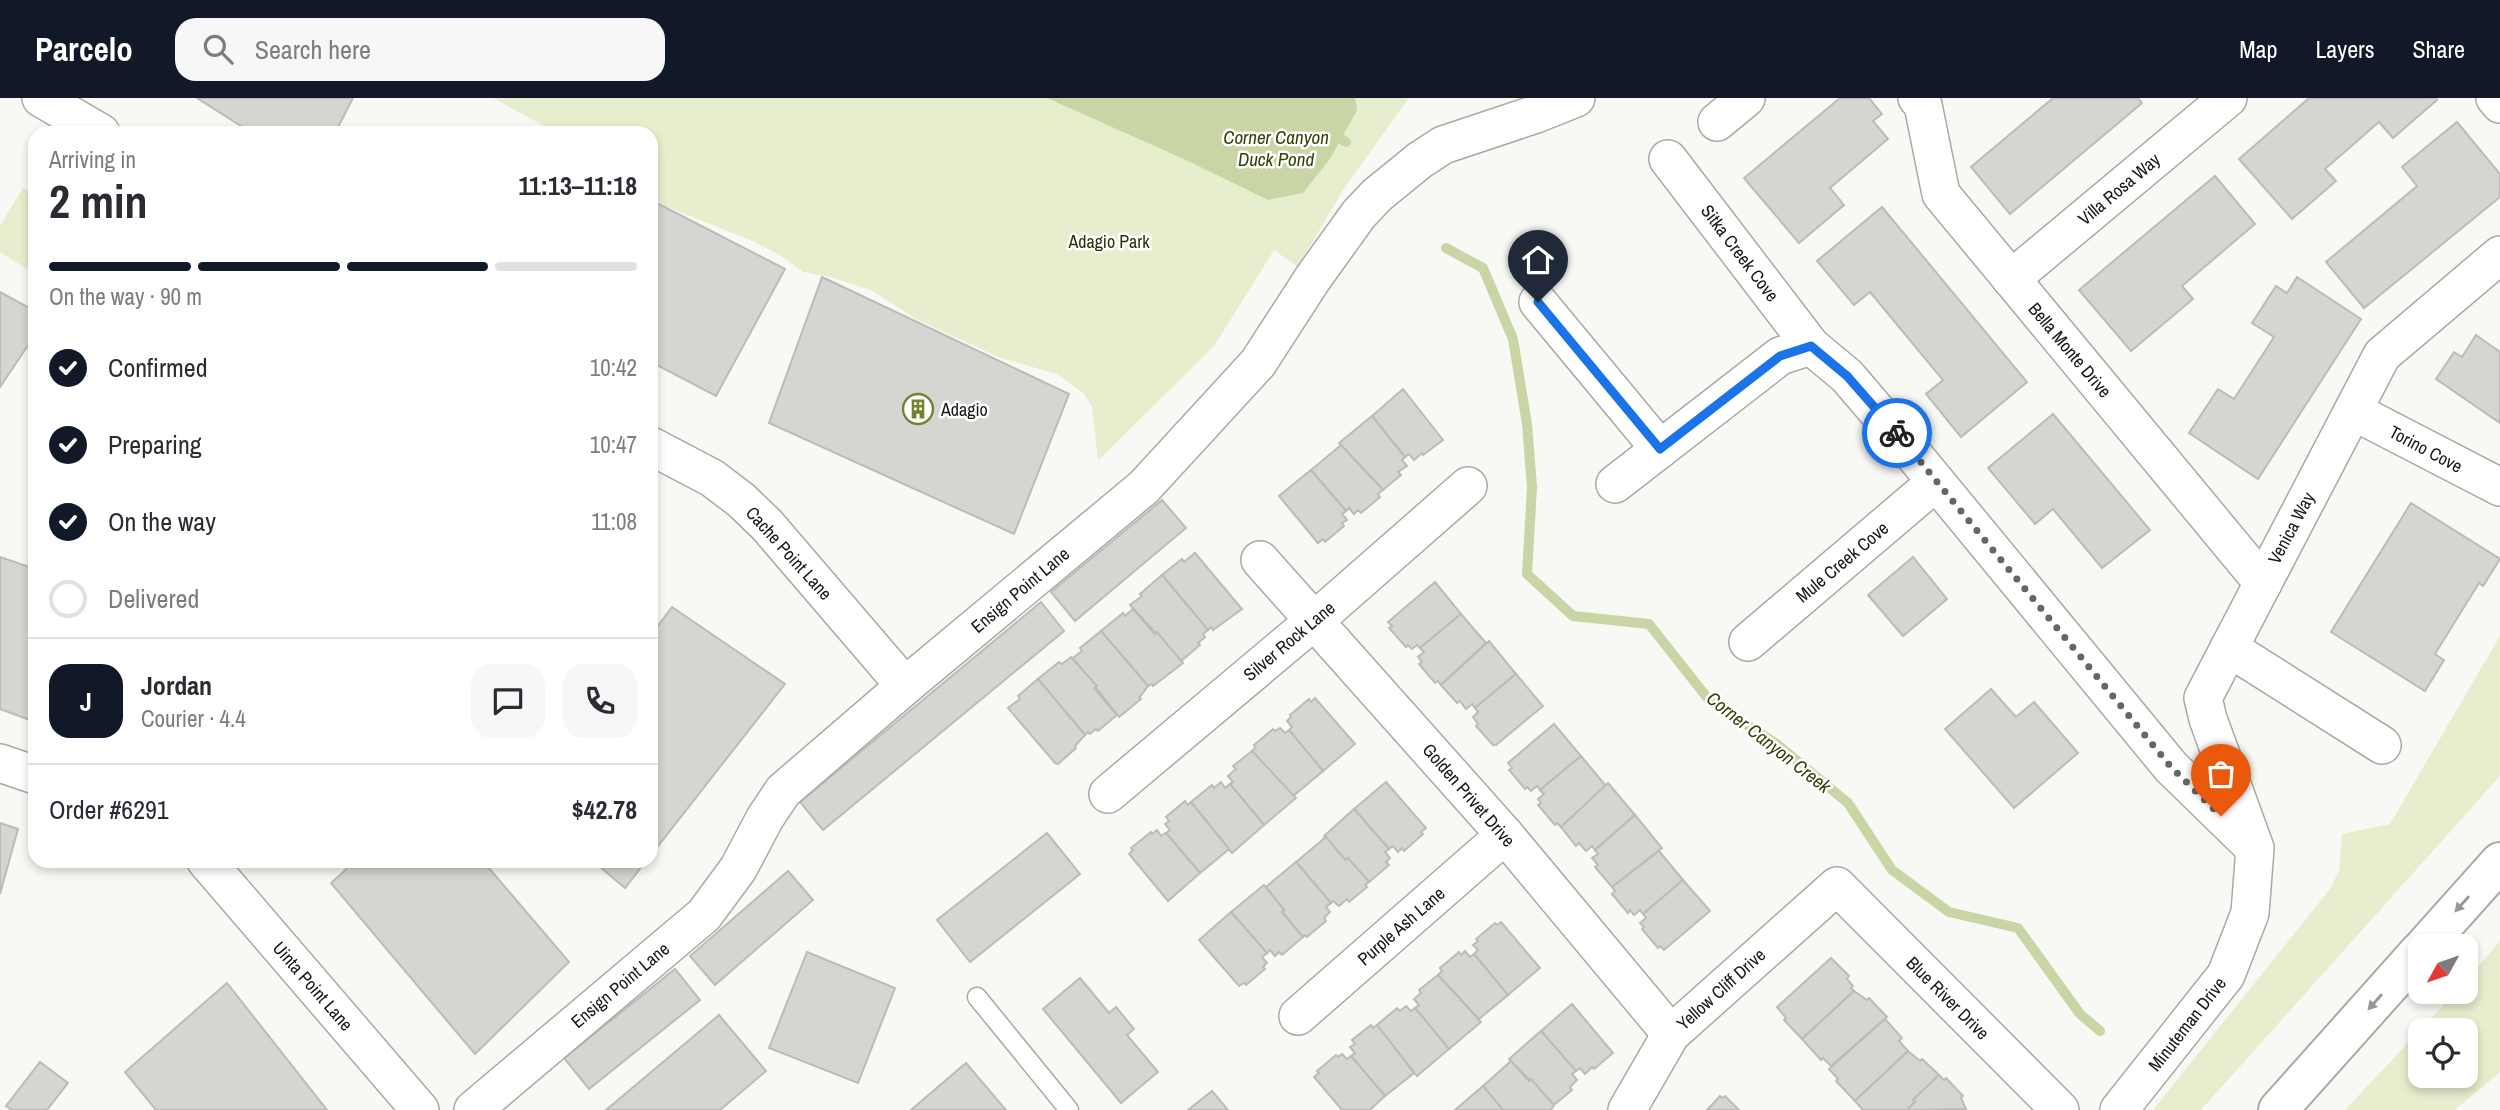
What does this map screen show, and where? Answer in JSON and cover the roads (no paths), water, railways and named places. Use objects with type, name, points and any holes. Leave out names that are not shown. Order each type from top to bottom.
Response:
[{"type":"highway","points":[[2436,934],[2500,862]]},
{"type":"highway","points":[[2278,1110],[2408,964]]},
{"type":"street","points":[[41,98],[89,126]]},
{"type":"street","name":"Ensign Point Lane","points":[[473,1110],[704,915],[738,869],[783,791],[1144,487],[1258,363],[1313,278],[1359,214],[1377,195],[1443,145],[1576,98]]},
{"type":"street","points":[[1717,122],[1746,98]]},
{"type":"street","name":"Bella Monte Drive","points":[[1917,98],[1923,105],[1941,194],[2263,583]]},
{"type":"street","name":"Villa Rosa Way","points":[[2011,279],[2228,98]]},
{"type":"street","points":[[2495,98],[2500,104]]},
{"type":"street","name":"Sitka Creek Cove","points":[[1668,159],[1811,346],[1847,376],[2171,767],[2255,848]]},
{"type":"street","name":"Venica Way","points":[[2255,848],[2208,719],[2203,698],[2382,355],[2500,255]]},
{"type":"street","points":[[1538,302],[1660,449]]},
{"type":"street","points":[[1615,484],[1780,356],[1811,346]]},
{"type":"street","name":"Torino Cove","points":[[2353,411],[2500,487]]},
{"type":"street","name":"Cache Point Lane","points":[[658,450],[712,478],[741,500],[767,526],[905,686]]},
{"type":"street","name":"Mule Creek Cove","points":[[1748,642],[1936,482]]},
{"type":"street","name":"Silver Rock Lane","points":[[1108,794],[1314,621],[1468,486]]},
{"type":"street","name":"Golden Privet Drive","points":[[1260,560],[1505,835],[1671,1034]]},
{"type":"street","points":[[2230,648],[2382,745]]},
{"type":"street","points":[[0,763],[28,773]]},
{"type":"street","name":"Purple Ash Lane","points":[[1298,1016],[1505,835]]},
{"type":"street","name":"Minuteman Drive","points":[[2119,1110],[2225,975],[2250,913],[2255,848]]},
{"type":"street","name":"Uinta Point Lane","points":[[212,868],[420,1110]]},
{"type":"street","name":"Yellow Cliff Drive","points":[[1626,1110],[1671,1034],[1837,886]]},
{"type":"street","name":"Blue River Drive","points":[[1837,886],[2060,1110]]},
{"type":"lane","points":[[976,997],[1069,1110]]},
{"type":"water","name":"Corner Canyon Duck Pond","points":[[1047,98],[1355,98],[1357,110],[1330,159],[1303,193],[1268,200]]},
{"type":"waterway","name":"Corner Canyon Creek","points":[[1329,132],[1346,142]]},
{"type":"waterway","name":"Corner Canyon Creek","points":[[1446,248],[1483,268],[1513,339],[1527,424],[1532,487],[1527,574],[1573,616],[1649,624],[1709,700],[1778,745],[1848,803],[1892,870],[1949,912],[2018,928],[2080,1014],[2100,1031]]},
{"type":"place","name":"Adagio","points":[[918,409]]},
{"type":"park label","name":"Adagio Park","points":[[1109,241]]}]
